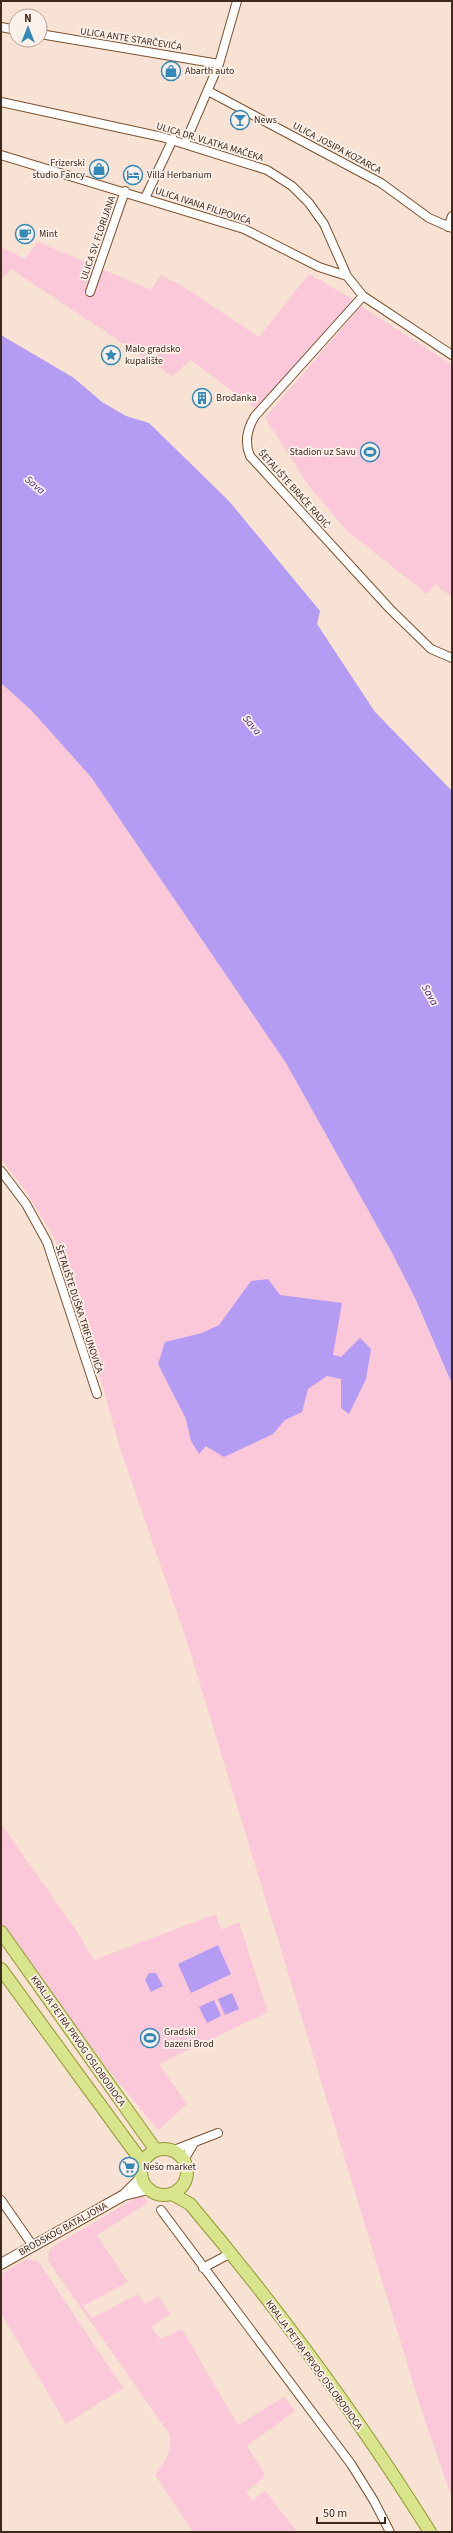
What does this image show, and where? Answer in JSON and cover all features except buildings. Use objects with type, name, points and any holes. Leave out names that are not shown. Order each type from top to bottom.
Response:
[{"type":"main road","name":"KRALJA PETRA PRVOG OSLOBODIOCA","points":[[1,1932],[155,2149]]},
{"type":"main road","name":"KRALJA PETRA PRVOG OSLOBODIOCA","points":[[1,1969],[142,2162]]},
{"type":"main road","points":[[168,2148],[174,2150],[184,2160],[187,2172],[184,2184],[172,2194],[159,2195],[148,2189],[141,2178],[142,2162],[145,2157],[155,2149],[168,2148]]},
{"type":"main road","name":"KRALJA PETRA PRVOG OSLOBODIOCA","points":[[184,2184],[190,2204]]},
{"type":"main road","name":"KRALJA PETRA PRVOG OSLOBODIOCA","points":[[172,2194],[190,2204],[231,2253],[388,2466],[430,2532]]},
{"type":"street","points":[[185,143],[219,64],[237,1]]},
{"type":"street","points":[[235,12],[240,1]]},
{"type":"street","name":"ULICA ANTE STARČEVIĆA","points":[[48,35],[219,64]]},
{"type":"street","name":"ULICA JOSIPA KOZARCA","points":[[208,91],[381,183],[429,218],[450,227]]},
{"type":"street","name":"ULICA DR. VLATKA MAČEKA","points":[[1,102],[185,143],[267,170],[292,186],[324,224],[347,276],[363,296],[452,356]]},
{"type":"street","points":[[146,198],[173,140]]},
{"type":"street","name":"ULICA IVANA FILIPOVIĆA","points":[[1,155],[244,228],[319,267],[347,276]]},
{"type":"street","name":"ULICA SV. FLORIJANA","points":[[90,292],[125,191]]},
{"type":"street","points":[[450,227],[452,216]]},
{"type":"street","name":"ŠETALIŠTE BRAĆE RADIĆ","points":[[363,296],[255,416],[247,434],[247,449],[250,456],[390,609],[431,649],[452,658]]},
{"type":"street","name":"ŠETALIŠTE DUŠKA TRIFUNOVIĆA","points":[[1,1171],[26,1204],[47,1242],[97,1394]]},
{"type":"street","points":[[174,2150],[218,2132]]},
{"type":"street","points":[[184,2160],[194,2143]]},
{"type":"street","name":"BRODSKOG BATALJONA","points":[[124,2195],[141,2178]]},
{"type":"street","name":"BRODSKOG BATALJONA","points":[[1,2264],[124,2195],[148,2189]]},
{"type":"street","points":[[1,2200],[33,2246]]},
{"type":"street","points":[[161,2210],[351,2464],[374,2501],[390,2532]]},
{"type":"street","points":[[203,2268],[231,2253]]},
{"type":"shaded area","points":[[38,242],[151,290],[161,275],[184,287],[259,337],[309,274],[354,300],[259,411],[191,360],[172,376],[11,269],[1,280],[1,247],[25,259]]},
{"type":"shaded area","name":"Stadion uz Savu","points":[[361,306],[452,365],[452,597],[435,584],[427,594],[346,530],[309,486],[265,418]]},
{"type":"shaded area","points":[[1,683],[31,710],[91,777],[286,1063],[391,1251],[415,1298],[452,1384],[452,2498],[422,2412],[188,1645],[120,1448],[89,1338],[55,1239],[27,1193],[1,1159]]},
{"type":"shaded area","name":"Gradski bazeni Brod","points":[[1,1824],[78,1933],[94,1960],[216,1914],[221,1930],[239,1922],[268,2012],[159,2064],[187,2104],[158,2130],[110,2072],[1,1924]]},
{"type":"shaded area","points":[[142,2194],[148,2203],[97,2235],[128,2282],[83,2306],[92,2318],[138,2294],[145,2304],[158,2296],[171,2314],[151,2327],[160,2339],[182,2329],[238,2425],[284,2397],[295,2411],[247,2446],[264,2473],[263,2478],[246,2492],[252,2501],[265,2491],[296,2530],[294,2532],[193,2532],[155,2475],[169,2452],[170,2435],[48,2261],[49,2250],[54,2246]]},
{"type":"shaded area","points":[[27,2259],[38,2261],[123,2388],[66,2424],[1,2313],[1,2274]]},
{"type":"water","name":"Sava","points":[[1,335],[74,378],[102,402],[126,416],[149,423],[229,501],[320,611],[317,624],[375,712],[452,791],[452,1384],[415,1298],[391,1251],[286,1063],[91,777],[31,710],[1,683]]},
{"type":"water","points":[[268,1279],[280,1295],[342,1303],[333,1355],[341,1357],[360,1338],[371,1349],[366,1379],[349,1414],[341,1408],[341,1379],[327,1376],[308,1389],[302,1412],[285,1420],[273,1434],[224,1457],[206,1446],[199,1454],[191,1441],[186,1419],[158,1364],[165,1342],[202,1333],[219,1325],[251,1281]]},
{"type":"water","points":[[218,1945],[231,1974],[191,1993],[178,1964]]},
{"type":"water","points":[[149,1973],[156,1973],[163,1986],[151,1992],[145,1980]]},
{"type":"water","points":[[232,1993],[239,2009],[225,2015],[218,1999]]},
{"type":"water","points":[[214,2000],[221,2016],[207,2023],[199,2007]]},
{"type":"place","name":"Abarth auto","points":[[171,71]]},
{"type":"place","name":"News","points":[[240,120]]},
{"type":"place","name":"Frizerski studio Fancy","points":[[99,169]]},
{"type":"place","name":"Villa Herbarium","points":[[133,175]]},
{"type":"place","name":"Mint","points":[[25,234]]},
{"type":"place","name":"Malo gradsko kupalište","points":[[111,355]]},
{"type":"place","name":"Brođanka","points":[[202,398]]},
{"type":"place","name":"Stadion uz Savu","points":[[370,452]]},
{"type":"place","name":"Gradski bazeni Brod","points":[[150,2038]]},
{"type":"place","name":"Nešo market","points":[[129,2167]]}]
